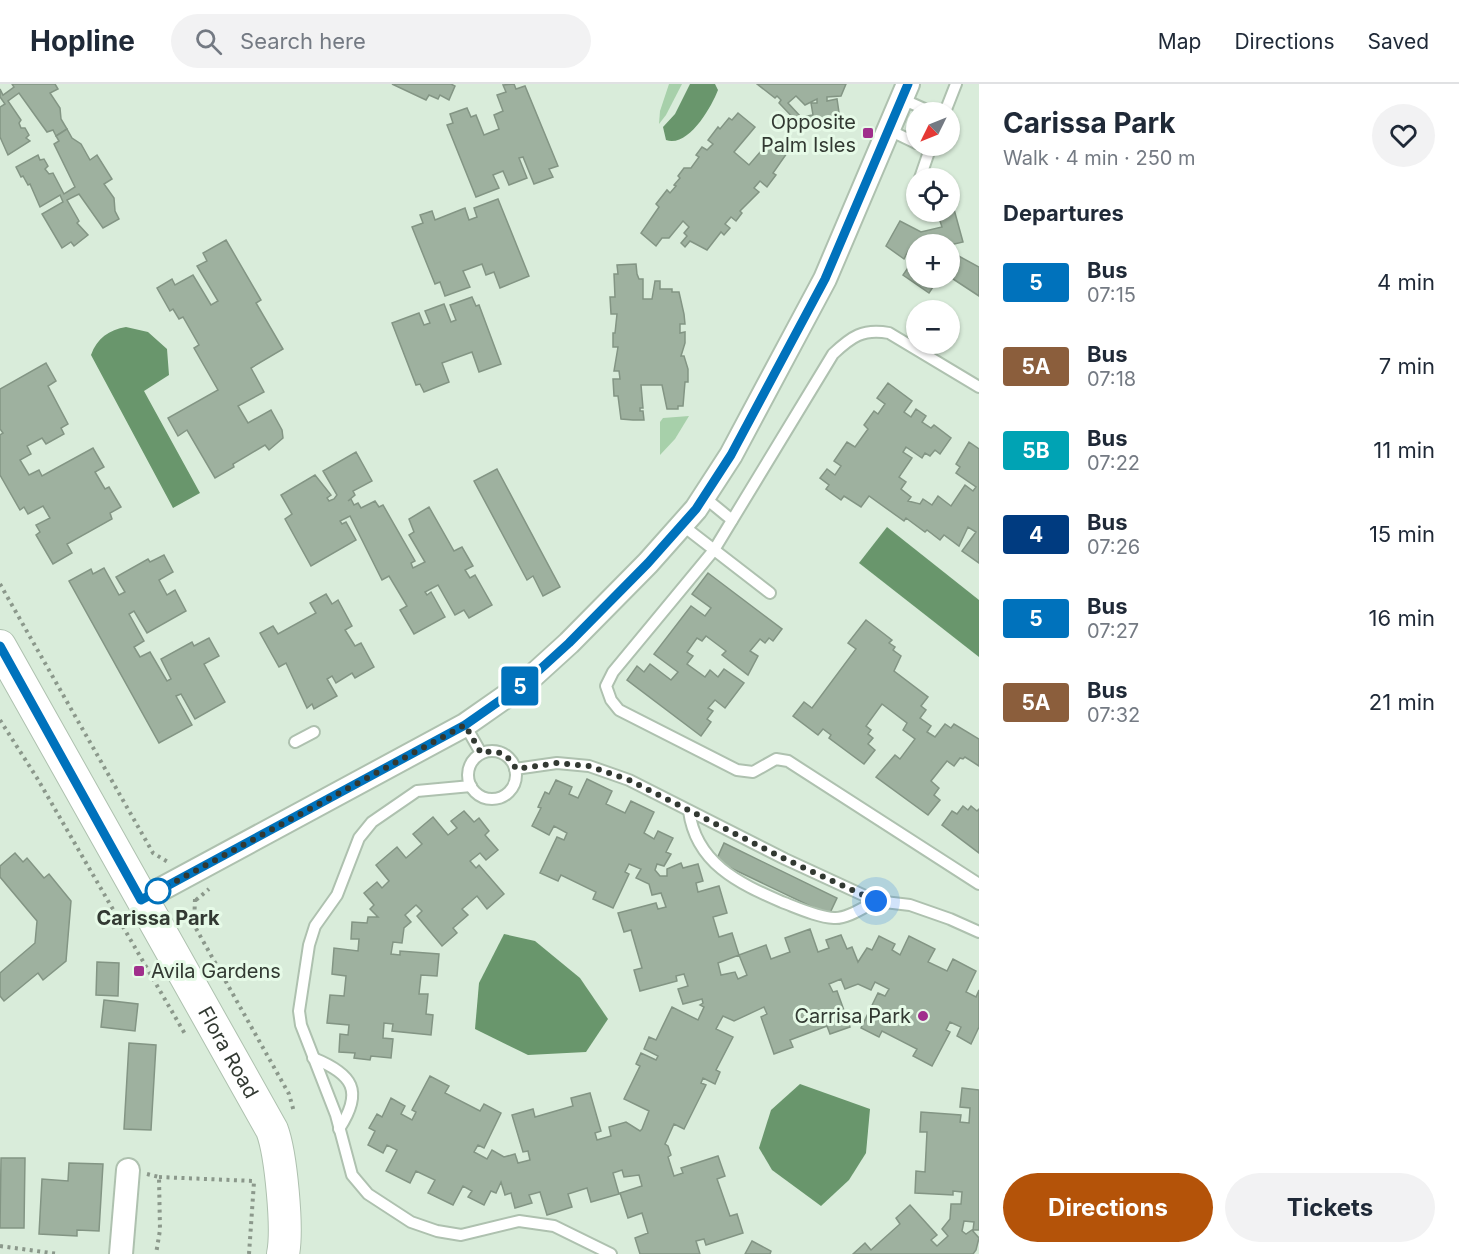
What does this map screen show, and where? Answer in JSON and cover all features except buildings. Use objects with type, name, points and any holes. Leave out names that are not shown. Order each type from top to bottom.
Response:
[{"type":"street","points":[[141,900],[465,725],[525,683],[569,643],[682,525],[704,497],[731,455],[825,279],[905,91]]},
{"type":"street","name":"Flora Road","points":[[0,646],[272,1130],[285,1231],[283,1254]]},
{"type":"street","points":[[121,1254],[128,1170]]},
{"type":"lane","points":[[949,102],[956,84]]},
{"type":"lane","points":[[905,91],[919,102]]},
{"type":"lane","points":[[889,130],[906,138]]},
{"type":"lane","points":[[979,387],[889,333],[872,330],[852,337],[833,354],[714,550],[613,672],[606,686],[611,700],[620,710],[737,770],[753,772],[776,759],[788,761],[979,884]]},
{"type":"lane","points":[[704,497],[732,519]]},
{"type":"lane","points":[[682,525],[770,593]]},
{"type":"lane","points":[[465,725],[481,753]]},
{"type":"lane","points":[[295,742],[314,732]]},
{"type":"lane","points":[[471,786],[469,767],[481,753],[491,751],[502,753],[510,759],[516,769],[516,778],[506,795],[486,798],[471,786],[417,791],[372,822],[359,838],[337,895],[315,926],[309,945],[299,1011],[313,1058],[339,1129],[352,1175],[368,1194],[411,1222],[437,1231],[461,1235],[519,1221],[554,1226],[611,1254]]},
{"type":"lane","points":[[516,769],[557,763],[589,766],[629,780],[876,901],[910,905],[979,933]]},
{"type":"lane","points":[[689,811],[692,831],[704,852],[742,884],[802,910],[835,918],[876,901]]},
{"type":"lane","points":[[313,1058],[332,1066],[350,1084],[353,1103],[339,1129]]},
{"type":"path","points":[[0,720],[37,778],[164,1001],[187,1037]]},
{"type":"path","points":[[196,900],[211,888]]},
{"type":"path","points":[[128,1170],[159,1177],[254,1181]]},
{"type":"path","points":[[249,1254],[254,1172]]},
{"type":"path","points":[[156,1254],[160,1230],[159,1177]]},
{"type":"path","points":[[0,1246],[58,1254]]},
{"type":"shaded area","points":[[669,84],[682,84],[659,124],[660,111]]},
{"type":"shaded area","points":[[690,84],[715,84],[718,90],[698,125],[682,138],[674,141],[666,140],[663,127],[675,114]]},
{"type":"shaded area","points":[[126,327],[148,332],[167,349],[169,375],[144,391],[200,493],[173,508],[91,355],[104,336]]},
{"type":"shaded area","points":[[689,416],[675,439],[660,455],[660,422],[663,418]]},
{"type":"shaded area","points":[[887,527],[979,600],[979,657],[859,563]]},
{"type":"shaded area","points":[[504,934],[535,941],[580,978],[608,1019],[586,1052],[528,1055],[475,1029],[479,983]]},
{"type":"shaded area","points":[[800,1084],[870,1109],[866,1153],[849,1180],[821,1206],[772,1170],[759,1148],[771,1110]]},
{"type":"bus line","name":"5","points":[[0,646],[141,900],[465,725],[525,683],[569,643],[648,563],[696,509],[731,455],[825,279],[874,169],[908,84]]},
{"type":"place","name":"Opposite Palm Isles","points":[[868,133]]},
{"type":"place","name":"Carissa Park","points":[[158,891]]},
{"type":"place","name":"Avila Gardens","points":[[139,971]]},
{"type":"place","name":"Carrisa Park","points":[[923,1016]]},
{"type":"route","points":[[158,891],[465,725],[481,753],[491,751],[502,753],[510,759],[516,769],[557,763],[589,766],[629,780],[785,859],[876,901]]}]
